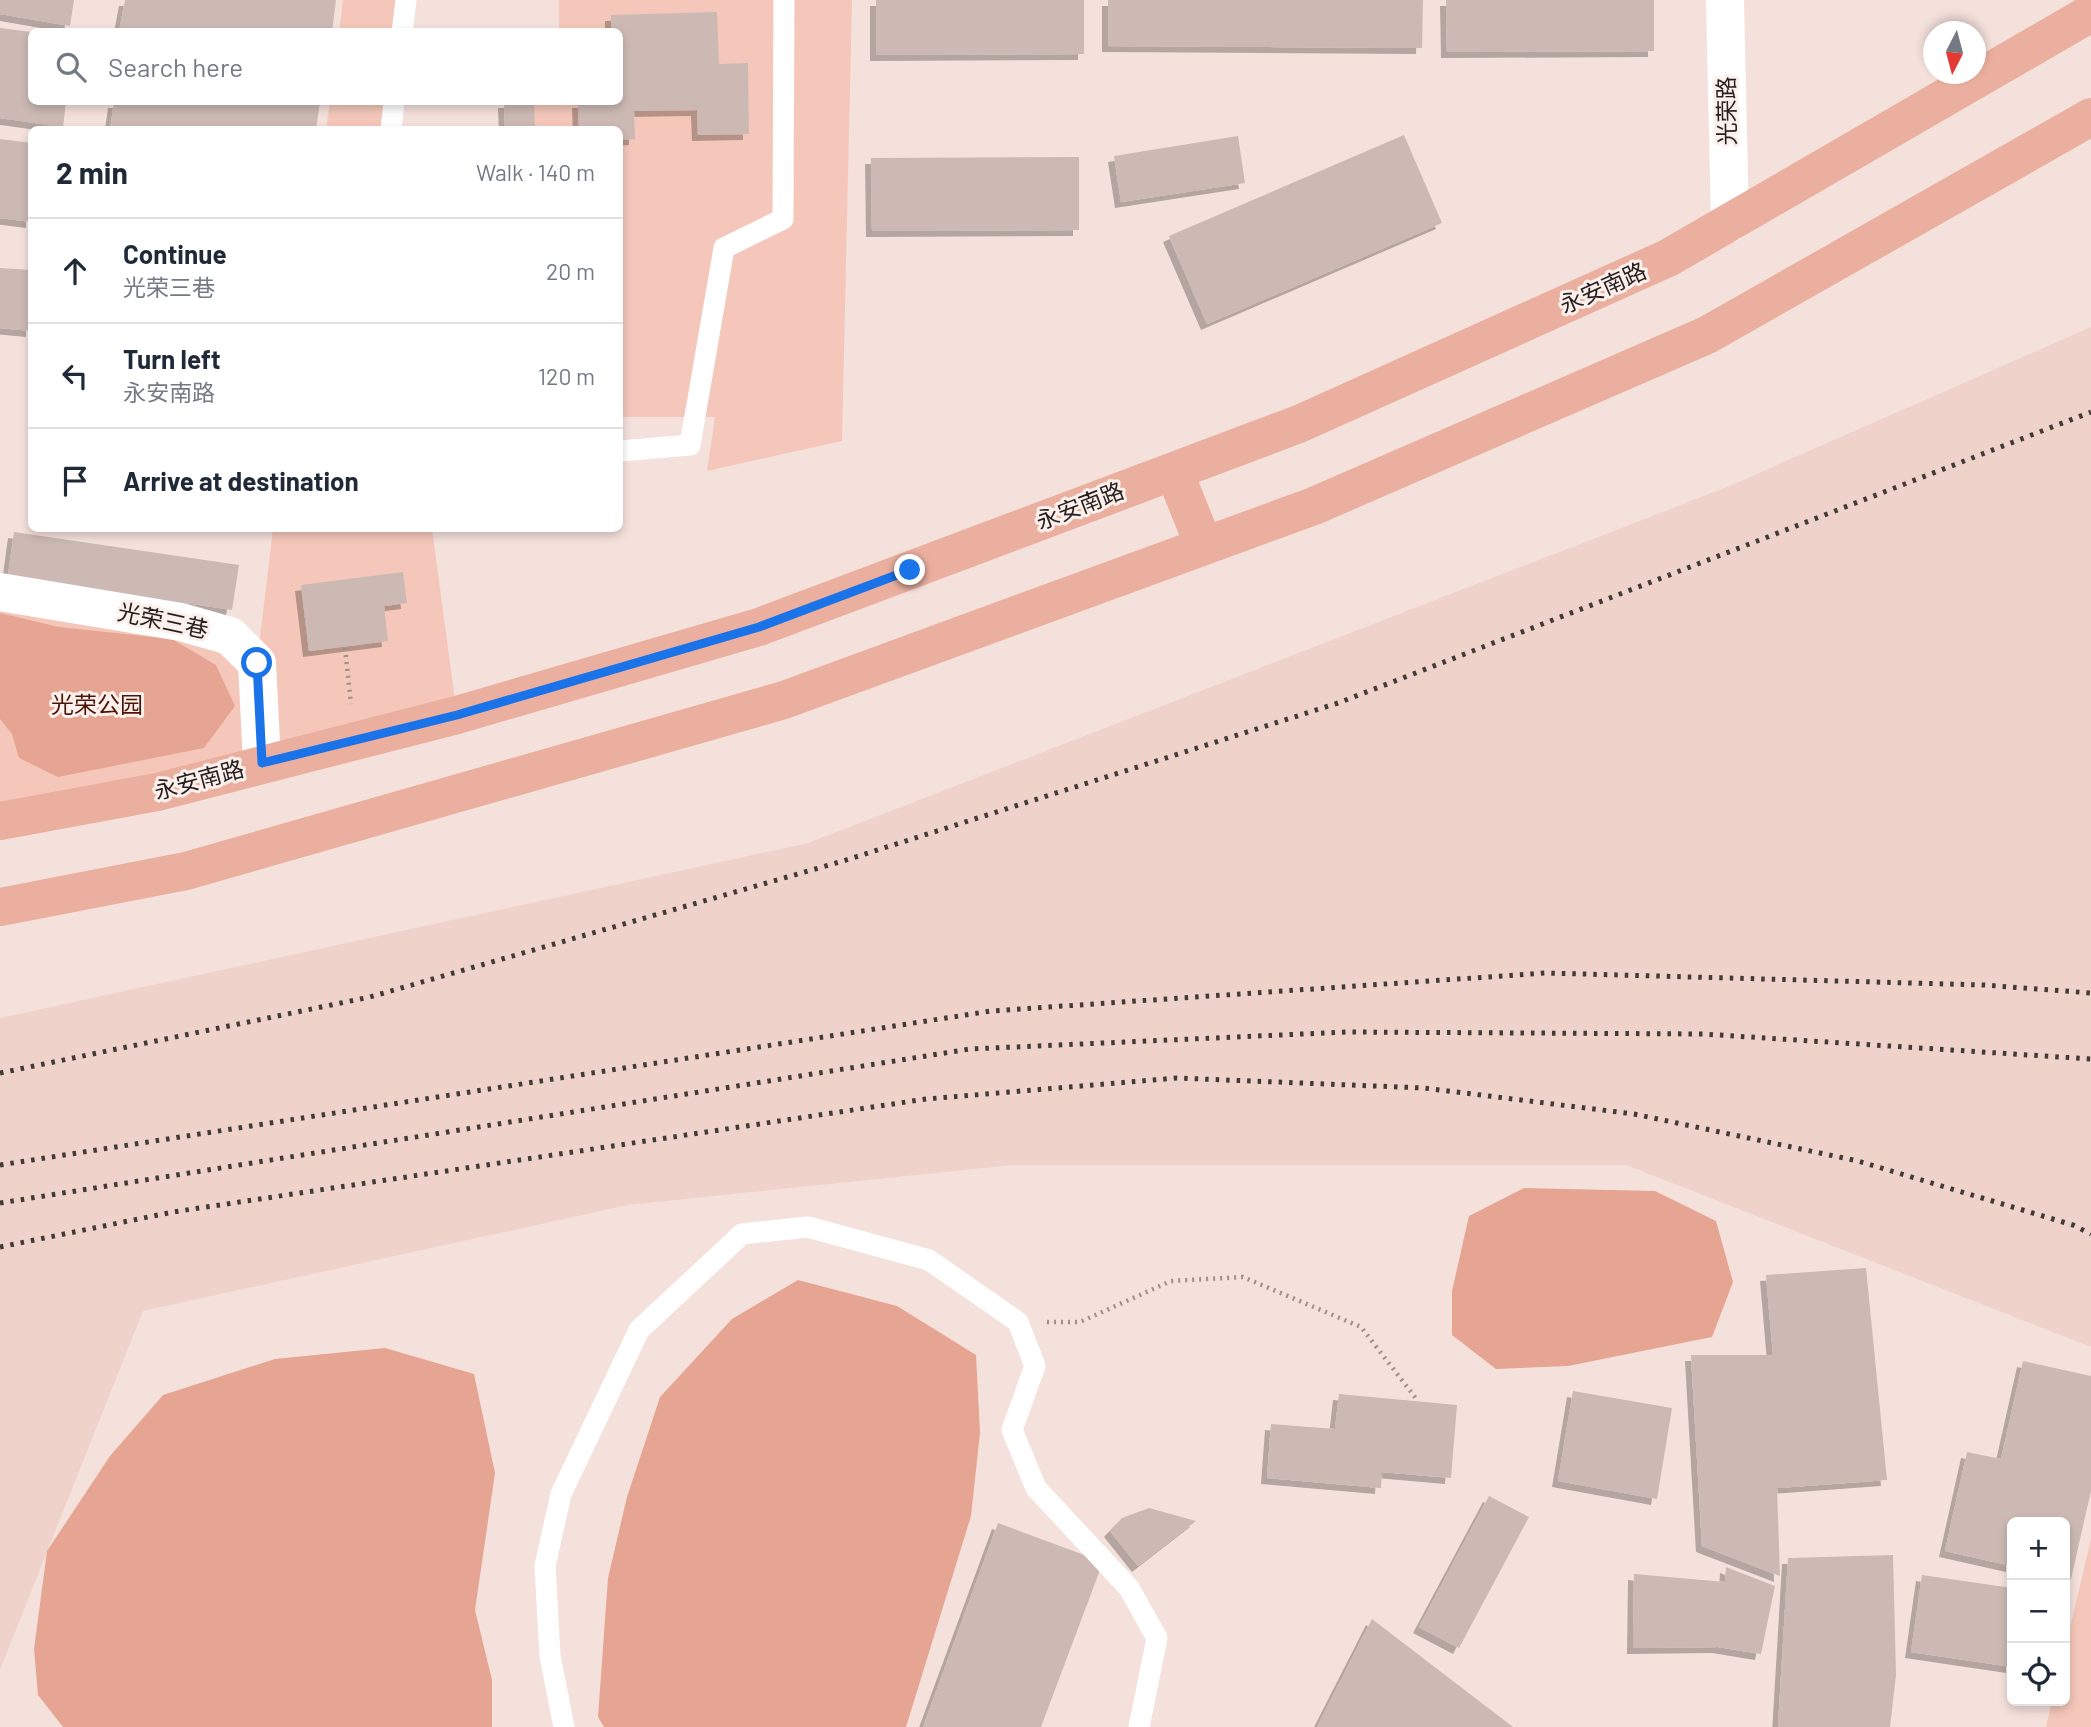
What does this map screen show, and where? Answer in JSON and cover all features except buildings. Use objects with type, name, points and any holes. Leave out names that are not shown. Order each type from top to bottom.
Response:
[{"type":"main road","name":"永安南路","points":[[0,821],[157,792],[457,715],[759,627],[1299,424],[1668,258],[2091,13]]},
{"type":"main road","points":[[0,906],[186,871],[784,701],[1314,506],[1707,335],[2091,117]]},
{"type":"main road","points":[[1174,471],[1204,546]]},
{"type":"street","name":"光荣路","points":[[1725,0],[1730,223]]},
{"type":"street","name":"光荣三巷","points":[[0,592],[181,622],[230,636],[257,663],[262,763]]},
{"type":"lane","points":[[402,28],[406,0]]},
{"type":"lane","points":[[623,450],[690,445],[724,248],[783,219],[784,0]]},
{"type":"lane","points":[[391,126],[394,105]]},
{"type":"lane","points":[[564,1727],[550,1656],[545,1566],[561,1493],[639,1330],[742,1234],[807,1227],[929,1260],[1018,1322],[1035,1366],[1012,1430],[1036,1488],[1129,1588],[1157,1638],[1139,1727]]},
{"type":"path","points":[[345,648],[354,740]]},
{"type":"path","points":[[1018,1322],[1080,1322],[1171,1281],[1243,1277],[1361,1327],[1418,1401]]},
{"type":"shaded area","points":[[2091,327],[2091,1347],[1626,1165],[1013,1165],[628,1205],[143,1311],[0,1670],[0,1018],[808,843],[1727,487]]},
{"type":"green space","points":[[343,0],[406,0],[402,28],[340,28]]},
{"type":"green space","points":[[559,0],[852,0],[842,441],[707,471],[715,417],[623,417],[623,126],[508,126],[507,105],[623,105],[623,28],[559,28]]},
{"type":"green space","points":[[330,105],[394,105],[391,126],[327,126]]},
{"type":"green space","points":[[273,532],[432,532],[457,715],[0,821],[0,592],[257,662]]},
{"type":"green space","name":"光荣公园","points":[[0,613],[59,627],[172,639],[216,665],[235,706],[204,748],[58,777],[19,758],[12,734],[0,719]]},
{"type":"green space","points":[[1524,1188],[1655,1191],[1716,1221],[1733,1282],[1712,1337],[1568,1366],[1496,1369],[1452,1335],[1452,1291],[1469,1216]]},
{"type":"green space","points":[[798,1280],[897,1306],[976,1355],[980,1433],[971,1516],[906,1727],[604,1727],[598,1717],[608,1578],[627,1497],[660,1397],[732,1319]]},
{"type":"green space","points":[[385,1348],[474,1374],[495,1473],[475,1610],[492,1680],[492,1727],[63,1727],[38,1695],[34,1649],[47,1551],[110,1456],[163,1395],[275,1359]]},
{"type":"green space","points":[[2091,1539],[2091,1727],[2046,1727],[2051,1706],[2070,1706],[2070,1628]]},
{"type":"railway","points":[[0,1073],[370,997],[843,861],[1338,703],[2091,412]]},
{"type":"railway","points":[[0,1165],[991,1011],[1546,973],[1984,985],[2091,993]]},
{"type":"railway","points":[[0,1203],[970,1049],[1347,1032],[1703,1034],[2091,1059]]},
{"type":"railway","points":[[0,1247],[173,1212],[926,1099],[1177,1078],[1424,1088],[1634,1114],[1858,1161],[2073,1225],[2091,1234]]},
{"type":"route","points":[[257,663],[262,763],[457,715],[759,627],[910,570]]}]
